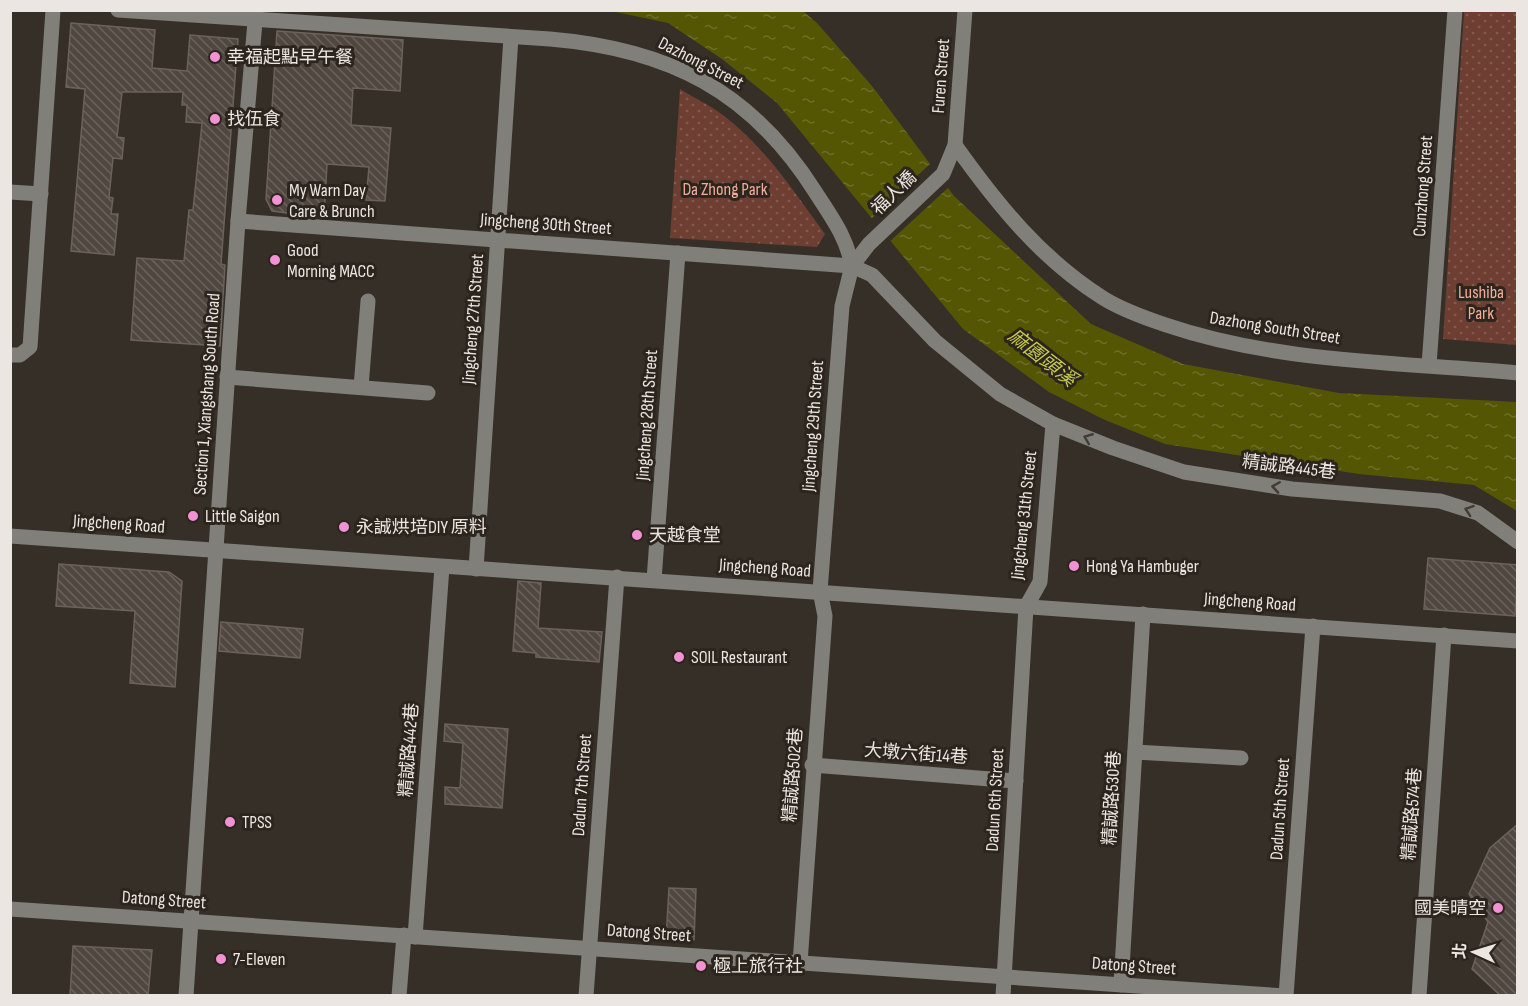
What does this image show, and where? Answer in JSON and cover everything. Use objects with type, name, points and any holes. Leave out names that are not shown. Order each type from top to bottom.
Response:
[{"type":"street","points":[[10,355],[20,355],[30,347],[53,10]]},
{"type":"street","name":"Dazhong Street","points":[[118,10],[256,15],[584,42],[655,58],[733,99],[763,123],[798,163],[847,242],[852,266]]},
{"type":"street","name":"Furen Street","points":[[955,145],[965,10]]},
{"type":"street","name":"Cunzhong Street","points":[[1429,365],[1455,10]]},
{"type":"street","name":"Section 1, Xiangshang South Road","points":[[186,996],[238,221],[256,15]]},
{"type":"street","name":"Jingcheng 27th Street","points":[[476,568],[511,37]]},
{"type":"street","name":"福人橋","points":[[852,266],[869,244],[943,174],[955,145]]},
{"type":"street","name":"Dazhong South Street","points":[[955,145],[1006,214],[1044,253],[1104,298],[1149,319],[1208,339],[1308,356],[1518,373]]},
{"type":"street","points":[[10,192],[41,194]]},
{"type":"street","name":"Jingcheng 30th Street","points":[[238,221],[852,266]]},
{"type":"street","name":"Jingcheng 28th Street","points":[[654,580],[678,253]]},
{"type":"street","points":[[852,266],[873,275],[935,341],[1000,394],[1053,424]]},
{"type":"street","name":"Jingcheng 29th Street","points":[[820,591],[842,306],[852,266]]},
{"type":"street","points":[[361,387],[368,301]]},
{"type":"street","points":[[227,377],[428,393]]},
{"type":"street","name":"精誠路445巷","points":[[1053,424],[1113,448],[1184,472],[1292,489],[1440,501],[1478,513],[1518,542]]},
{"type":"street","name":"Jingcheng 31th Street","points":[[1026,607],[1040,582],[1053,424]]},
{"type":"street","name":"Jingcheng Road","points":[[10,536],[1518,641]]},
{"type":"street","name":"精誠路442巷","points":[[399,996],[409,936],[442,567]]},
{"type":"street","name":"Dadun 7th Street","points":[[586,996],[617,577]]},
{"type":"street","name":"精誠路502巷","points":[[800,963],[812,765],[825,616],[820,591]]},
{"type":"street","name":"Dadun 6th Street","points":[[1003,996],[1026,607]]},
{"type":"street","name":"精誠路530巷","points":[[1121,985],[1143,614]]},
{"type":"street","name":"Dadun 5th Street","points":[[1286,996],[1313,626]]},
{"type":"street","name":"精誠路574巷","points":[[1419,996],[1444,635]]},
{"type":"street","points":[[1135,752],[1240,758]]},
{"type":"street","name":"大墩六街14巷","points":[[812,765],[1016,781]]},
{"type":"street","name":"Datong Street","points":[[10,909],[1005,976],[1121,985],[1154,991],[1286,996]]},
{"type":"green space","name":"Lushiba Park","points":[[1464,11],[1517,11],[1517,345],[1443,339]]},
{"type":"green space","name":"Da Zhong Park","points":[[680,89],[723,115],[766,156],[825,234],[817,247],[670,238]]},
{"type":"water","name":"麻園頭溪","points":[[611,11],[803,11],[817,23],[872,86],[954,196],[1091,324],[1183,364],[1339,393],[1517,402],[1517,511],[1474,485],[1359,474],[1165,444],[1105,420],[1049,392],[963,329],[777,103],[722,59],[668,23]]},
{"type":"pier","points":[[931,163],[950,186],[887,244],[869,221]]},
{"type":"building","points":[[71,23],[155,30],[152,68],[187,71],[190,35],[238,39],[221,264],[225,265],[220,346],[131,340],[137,258],[184,261],[189,210],[193,210],[202,123],[186,122],[187,105],[182,105],[183,92],[122,92],[117,137],[124,138],[122,159],[113,158],[109,197],[113,198],[111,214],[118,214],[114,255],[71,251],[85,89],[66,87]]},
{"type":"building","points":[[277,31],[403,40],[400,91],[353,88],[351,125],[391,128],[385,201],[366,200],[369,167],[327,164],[324,218],[272,211],[266,199]]},
{"type":"building","points":[[1428,558],[1518,565],[1515,616],[1424,609]]},
{"type":"building","points":[[59,564],[169,572],[182,581],[175,687],[130,683],[135,611],[56,606]]},
{"type":"building","points":[[518,581],[541,583],[538,628],[602,632],[599,662],[536,657],[536,653],[513,651]]},
{"type":"building","points":[[221,622],[303,629],[300,658],[219,651]]},
{"type":"building","points":[[445,724],[508,729],[502,808],[445,804],[445,787],[460,788],[463,743],[444,741]]},
{"type":"building","name":"國美晴空","points":[[1518,824],[1518,996],[1501,996],[1472,969],[1488,922],[1469,894],[1490,848]]},
{"type":"building","points":[[669,888],[696,889],[694,940],[666,939]]},
{"type":"building","points":[[73,946],[152,950],[148,996],[70,996]]},
{"type":"place","name":"幸福起點早午餐","points":[[215,57]]},
{"type":"place","name":"找伍食","points":[[215,119]]},
{"type":"place","name":"My Warn Day Care & Brunch","points":[[277,200]]},
{"type":"place","name":"Good Morning MACC","points":[[275,260]]},
{"type":"place","name":"Little Saigon","points":[[193,516]]},
{"type":"place","name":"永誠烘培DIY 原料","points":[[344,527]]},
{"type":"place","name":"天越食堂","points":[[637,535]]},
{"type":"place","name":"Hong Ya Hambuger","points":[[1074,566]]},
{"type":"place","name":"SOIL Restaurant","points":[[679,657]]},
{"type":"place","name":"TPSS","points":[[230,822]]},
{"type":"place","name":"國美晴空","points":[[1498,908]]},
{"type":"place","name":"7-Eleven","points":[[221,959]]},
{"type":"place","name":"極上旅行社","points":[[701,966]]}]
